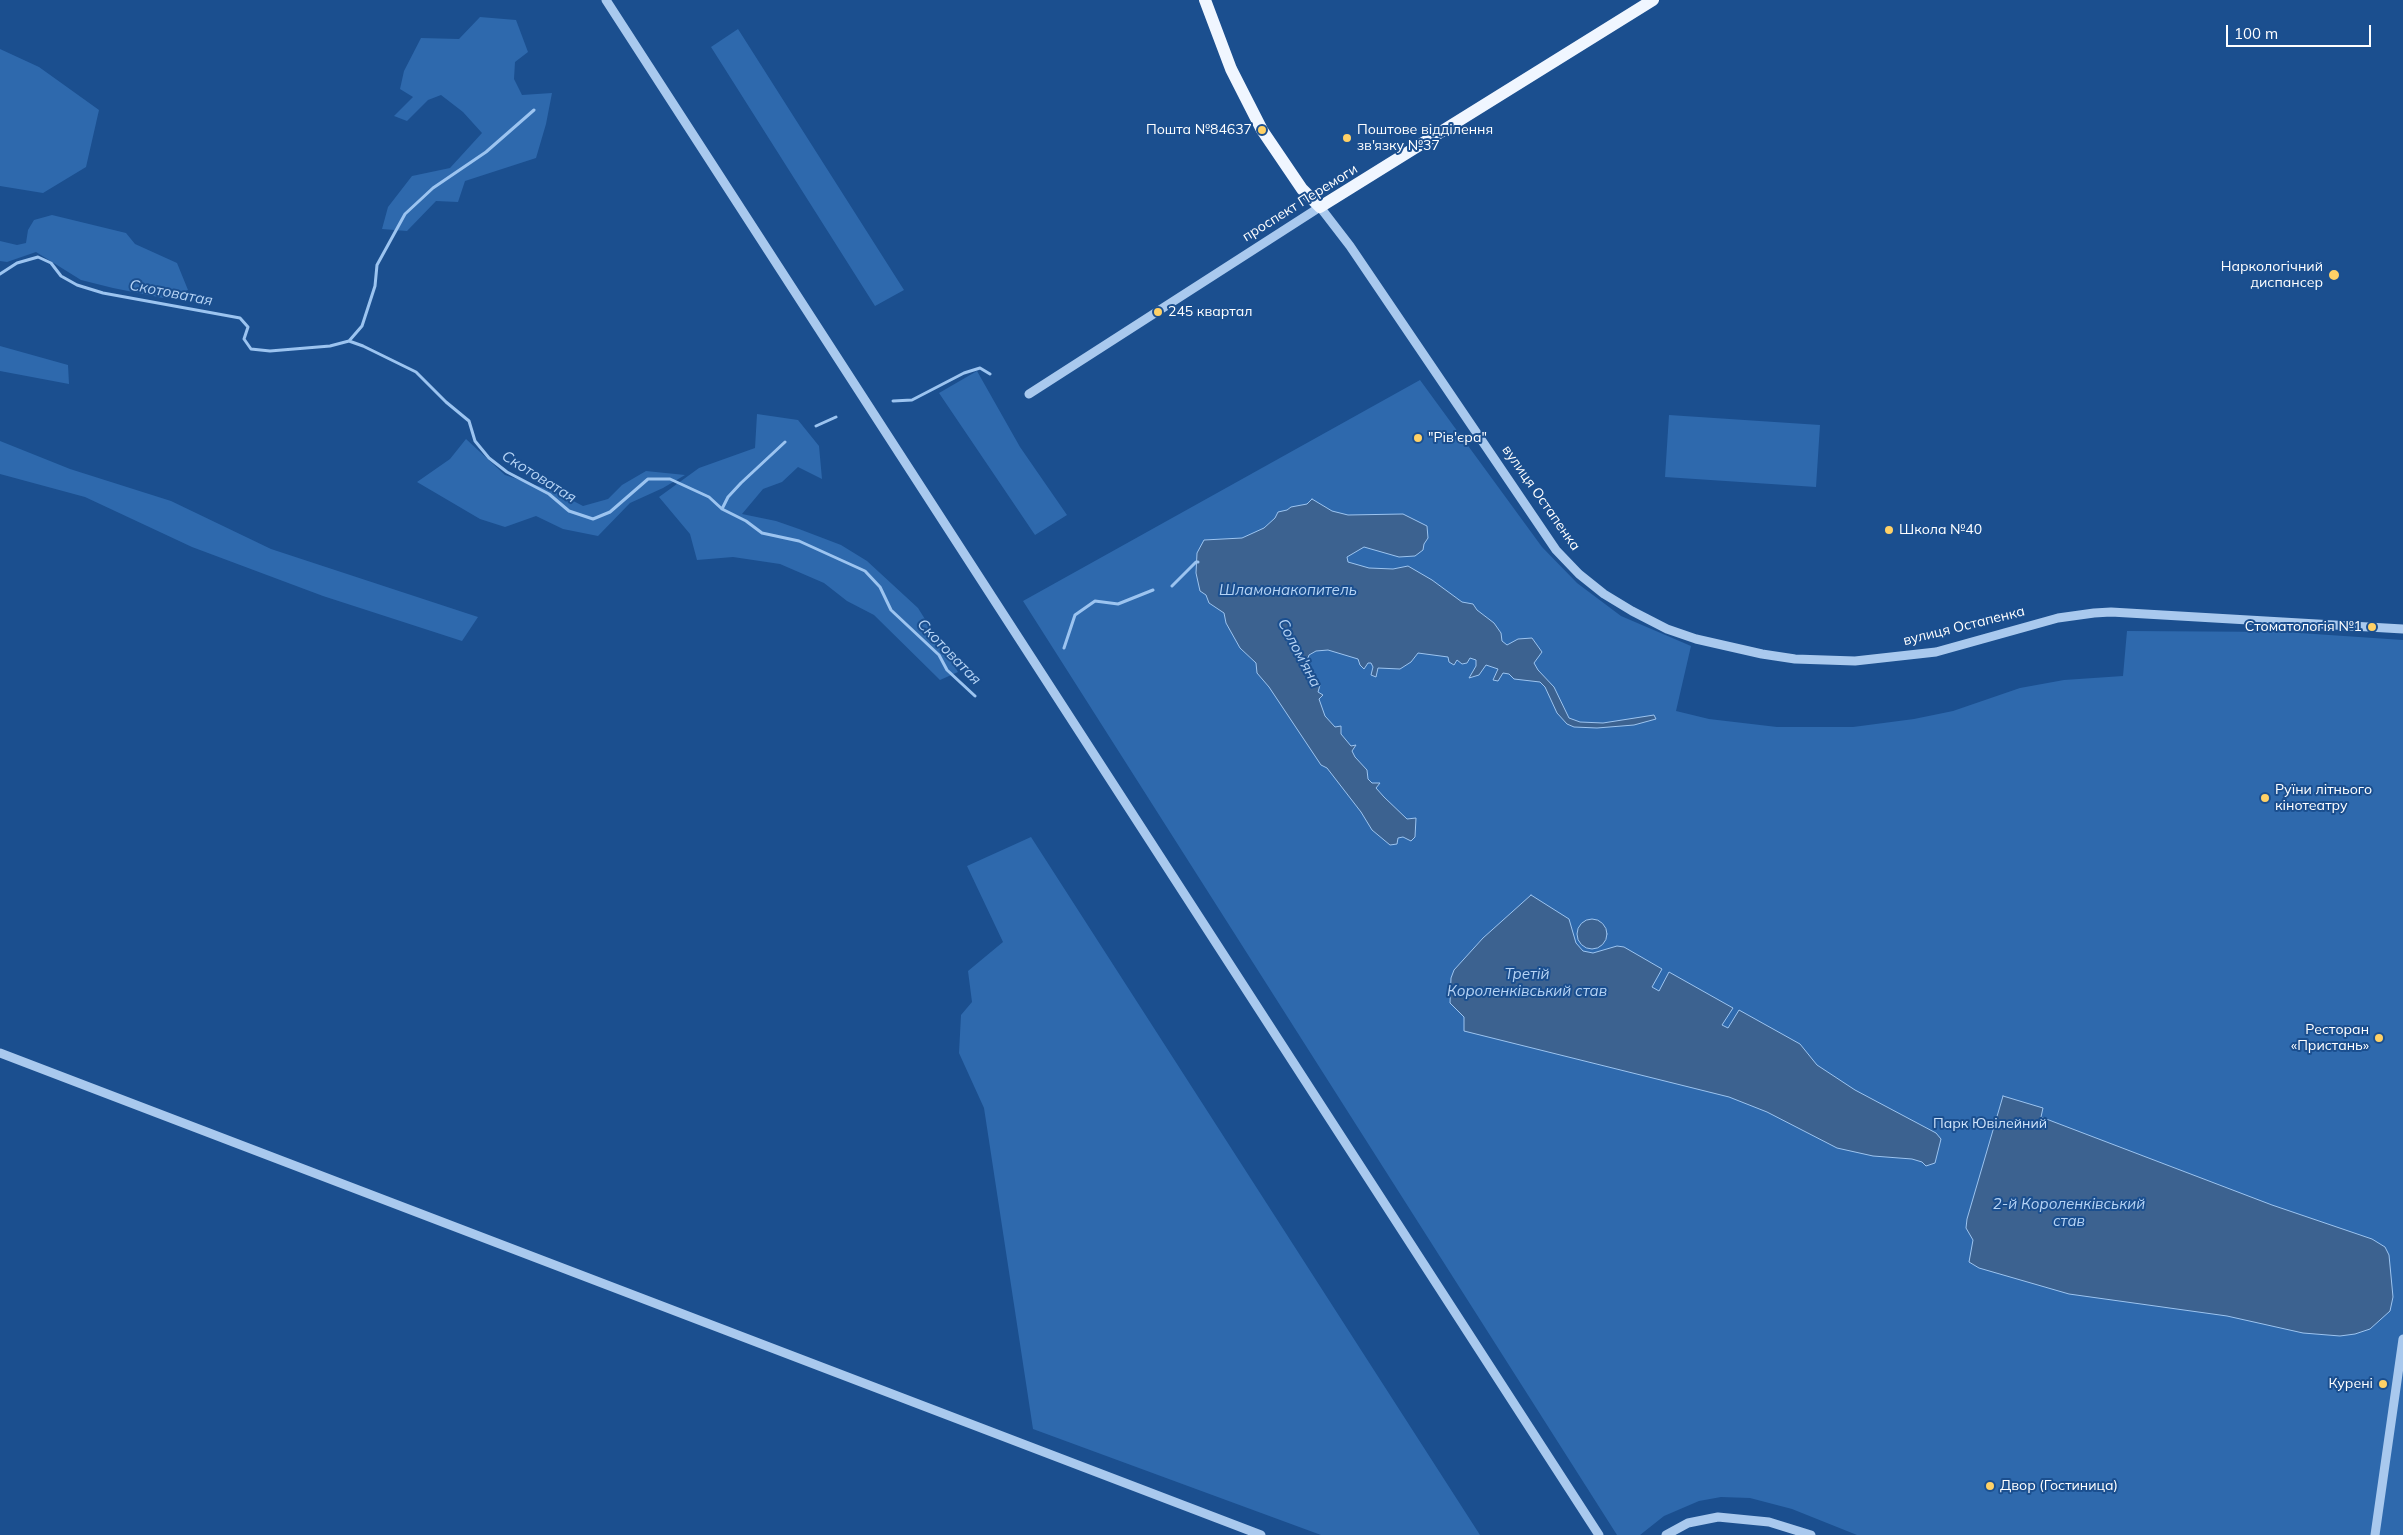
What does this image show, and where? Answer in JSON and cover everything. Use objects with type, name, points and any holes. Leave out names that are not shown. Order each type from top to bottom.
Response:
[{"type":"main road","name":"вулиця Остапенка","points":[[1205,0],[1232,69],[1262,130],[1302,189],[1320,207]]},
{"type":"main road","name":"проспект Перемоги","points":[[1320,207],[1653,0]]},
{"type":"street","points":[[606,0],[1599,1535]]},
{"type":"street","name":"проспект Перемоги","points":[[1029,394],[1320,207]]},
{"type":"street","name":"вулиця Остапенка","points":[[1320,207],[1350,246],[1556,550],[1579,574],[1604,594],[1667,629],[1696,639],[1762,654],[1795,659],[1847,661],[1883,660],[1936,652],[2058,618],[2094,613],[2112,612],[2403,629]]},
{"type":"street","points":[[0,1053],[1261,1535]]},
{"type":"street","points":[[2375,1535],[2403,1339]]},
{"type":"street","points":[[1666,1535],[1693,1521],[1718,1517],[1770,1522],[1811,1535]]},
{"type":"green space","points":[[480,17],[516,20],[528,52],[515,62],[514,79],[522,95],[552,93],[546,124],[536,158],[465,181],[458,202],[436,201],[407,231],[382,229],[388,207],[412,176],[450,168],[482,133],[463,112],[441,95],[428,100],[407,121],[394,116],[413,97],[400,89],[404,71],[421,38],[459,39]]},
{"type":"green space","points":[[738,29],[904,290],[875,306],[711,47]]},
{"type":"green space","points":[[0,49],[39,67],[99,110],[86,167],[43,193],[0,186]]},
{"type":"green space","points":[[52,215],[126,233],[135,244],[177,263],[188,290],[163,298],[81,280],[36,252],[7,262],[0,261],[0,241],[17,245],[26,243],[28,230],[34,220]]},
{"type":"green space","points":[[0,346],[68,365],[69,384],[0,371]]},
{"type":"green space","points":[[977,371],[1020,447],[1067,515],[1035,535],[939,393]]},
{"type":"green space","name":"Парк Ювілейний","points":[[1420,380],[1542,547],[1577,583],[1621,616],[1691,646],[1676,711],[1709,719],[1777,727],[1853,727],[1914,719],[1953,711],[2020,688],[2064,680],[2123,676],[2127,631],[2285,632],[2403,640],[2403,1535],[1857,1535],[1792,1509],[1750,1498],[1721,1497],[1699,1501],[1664,1516],[1640,1535],[1617,1535],[1023,601]]},
{"type":"green space","points":[[757,414],[798,420],[819,446],[822,479],[798,467],[782,482],[763,489],[742,514],[776,521],[799,529],[841,545],[867,561],[918,608],[958,672],[940,680],[874,615],[847,601],[824,583],[780,564],[733,557],[697,560],[690,534],[659,497],[699,468],[755,448]]},
{"type":"green space","points":[[1669,415],[1820,425],[1816,487],[1665,477]]},
{"type":"green space","points":[[466,439],[505,475],[556,492],[583,506],[608,499],[622,485],[646,471],[685,475],[663,488],[630,503],[598,536],[563,529],[536,516],[505,527],[480,519],[417,482],[450,459]]},
{"type":"green space","points":[[0,441],[70,469],[171,501],[271,549],[478,617],[462,641],[323,596],[192,547],[85,497],[0,474]]},
{"type":"green space","points":[[1031,837],[1480,1535],[1321,1535],[1033,1429],[984,1108],[959,1053],[961,1015],[972,1002],[968,971],[1003,942],[967,866]]},
{"type":"water","name":"Шламонакопитель","points":[[1312,499],[1332,511],[1348,515],[1403,514],[1427,526],[1428,538],[1423,550],[1415,556],[1399,557],[1364,547],[1347,557],[1348,562],[1369,568],[1393,569],[1408,566],[1432,580],[1462,602],[1473,604],[1477,610],[1494,623],[1501,633],[1502,641],[1507,645],[1518,639],[1532,638],[1542,652],[1534,663],[1554,687],[1569,718],[1580,722],[1603,723],[1654,715],[1656,719],[1634,725],[1597,728],[1574,727],[1567,724],[1557,713],[1545,687],[1540,682],[1514,679],[1509,674],[1503,673],[1498,681],[1493,680],[1498,669],[1486,665],[1479,675],[1469,678],[1476,666],[1476,660],[1470,658],[1467,663],[1462,664],[1457,660],[1454,665],[1449,662],[1448,657],[1418,653],[1411,662],[1400,669],[1378,668],[1376,677],[1371,675],[1373,667],[1371,663],[1368,663],[1364,669],[1358,659],[1328,650],[1316,651],[1309,655],[1304,670],[1309,679],[1317,681],[1320,685],[1318,692],[1323,695],[1319,699],[1325,716],[1335,727],[1341,726],[1341,734],[1351,746],[1356,745],[1352,751],[1355,757],[1367,770],[1368,779],[1372,783],[1380,783],[1376,788],[1384,797],[1407,819],[1416,818],[1415,837],[1411,841],[1403,837],[1398,838],[1397,844],[1390,845],[1372,830],[1361,812],[1327,768],[1321,765],[1269,687],[1257,673],[1256,663],[1240,648],[1226,623],[1224,613],[1209,603],[1206,595],[1200,591],[1196,573],[1197,553],[1204,540],[1242,538],[1264,528],[1275,518],[1278,512],[1307,504]]},
{"type":"water","name":"Третій Короленківський став","points":[[1531,895],[1569,919],[1576,943],[1583,951],[1593,953],[1617,946],[1624,947],[1662,969],[1652,987],[1659,991],[1669,972],[1733,1008],[1722,1025],[1728,1028],[1739,1010],[1800,1044],[1817,1065],[1855,1090],[1936,1133],[1941,1139],[1935,1163],[1926,1166],[1922,1162],[1912,1159],[1873,1156],[1837,1148],[1767,1112],[1729,1097],[1464,1031],[1464,1017],[1450,1003],[1451,978],[1454,970],[1483,938]]},
{"type":"water","points":[[1592,919],[1602,924],[1607,934],[1602,944],[1592,949],[1582,944],[1577,934],[1582,924]]},
{"type":"water","name":"2-й Короленківський став","points":[[2003,1096],[2043,1108],[2041,1117],[2272,1205],[2372,1239],[2385,1247],[2389,1255],[2393,1297],[2390,1311],[2370,1329],[2355,1334],[2340,1336],[2303,1333],[2227,1316],[2069,1294],[1979,1268],[1969,1262],[1973,1240],[1966,1228],[1967,1219]]},
{"type":"waterway","points":[[349,341],[362,326],[375,286],[377,265],[405,214],[433,188],[486,152],[534,110]]},
{"type":"waterway","name":"Скотоватая","points":[[0,274],[17,263],[38,257],[51,263],[61,276],[77,285],[103,293],[240,318],[248,327],[244,339],[251,349],[270,351],[330,346],[349,341],[363,346],[416,372],[446,402],[469,421],[475,441],[489,458],[507,472],[549,494],[569,511],[593,519],[610,512],[648,479],[670,479],[709,497],[722,509],[746,521],[762,533],[799,541],[865,571],[880,587],[891,610],[939,655],[947,670],[975,696]]},
{"type":"waterway","points":[[893,401],[912,400],[964,373],[980,368],[990,374]]},
{"type":"waterway","points":[[816,426],[836,417]]},
{"type":"waterway","points":[[722,509],[728,497],[741,483],[785,442]]},
{"type":"waterway","name":"Солом'яна","points":[[1172,586],[1198,562]]},
{"type":"waterway","name":"Солом'яна","points":[[1064,648],[1075,615],[1095,601],[1118,604],[1153,590]]},
{"type":"place","name":"Пошта №84637","points":[[1262,130]]},
{"type":"place","name":"Поштове відділення зв'язку №37","points":[[1347,138]]},
{"type":"place","name":"Наркологічний диспансер","points":[[2334,275]]},
{"type":"place","name":"245 квартал","points":[[1158,312]]},
{"type":"place","name":"\"Рів'єра\"","points":[[1418,438]]},
{"type":"place","name":"Школа №40","points":[[1889,530]]},
{"type":"place","name":"Стоматологія №1","points":[[2372,627]]},
{"type":"place","name":"Руїни літнього кінотеатру","points":[[2265,798]]},
{"type":"place","name":"Ресторан «Пристань»","points":[[2379,1038]]},
{"type":"place","name":"Курені","points":[[2383,1384]]},
{"type":"place","name":"Двор (Гостиница)","points":[[1990,1486]]}]
